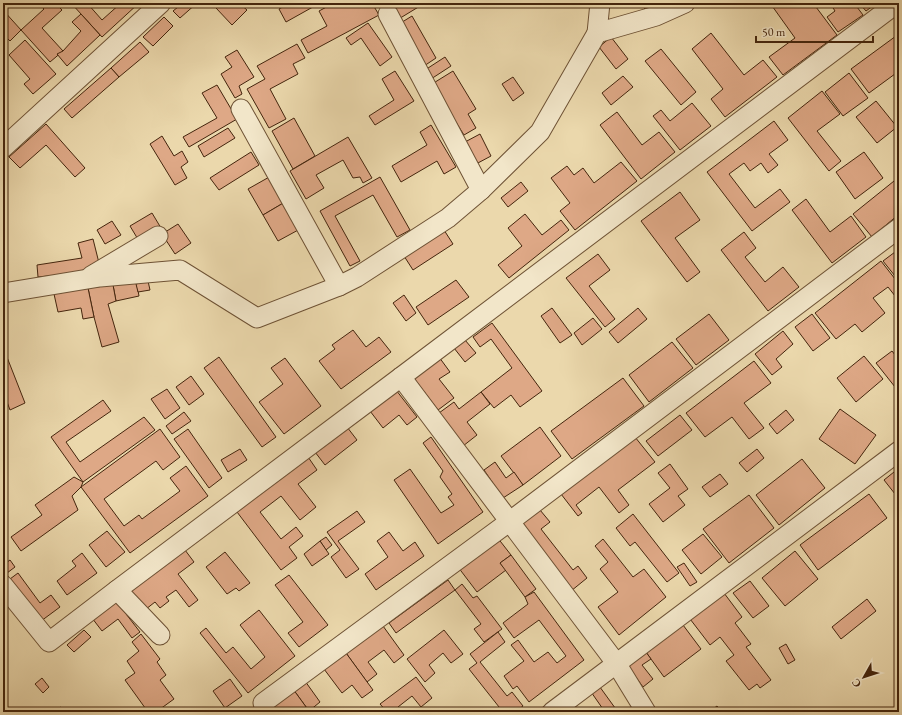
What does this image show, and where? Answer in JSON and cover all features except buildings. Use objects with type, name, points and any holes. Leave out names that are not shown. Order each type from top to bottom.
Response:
[{"type":"street","points":[[3,292],[100,278],[180,270],[257,318],[339,286],[448,218],[481,190],[540,132],[598,33],[600,3]]},
{"type":"street","points":[[598,33],[656,16],[685,3]]},
{"type":"street","points":[[3,585],[49,642],[897,3]]},
{"type":"street","points":[[3,148],[155,5]]},
{"type":"street","points":[[388,14],[481,190]]},
{"type":"street","points":[[241,109],[339,286]]},
{"type":"street","points":[[263,703],[509,522],[899,228]]},
{"type":"street","points":[[84,280],[158,236]]},
{"type":"street","points":[[401,377],[616,663],[646,712]]},
{"type":"street","points":[[552,712],[899,451]]},
{"type":"street","points":[[117,590],[160,636]]}]
